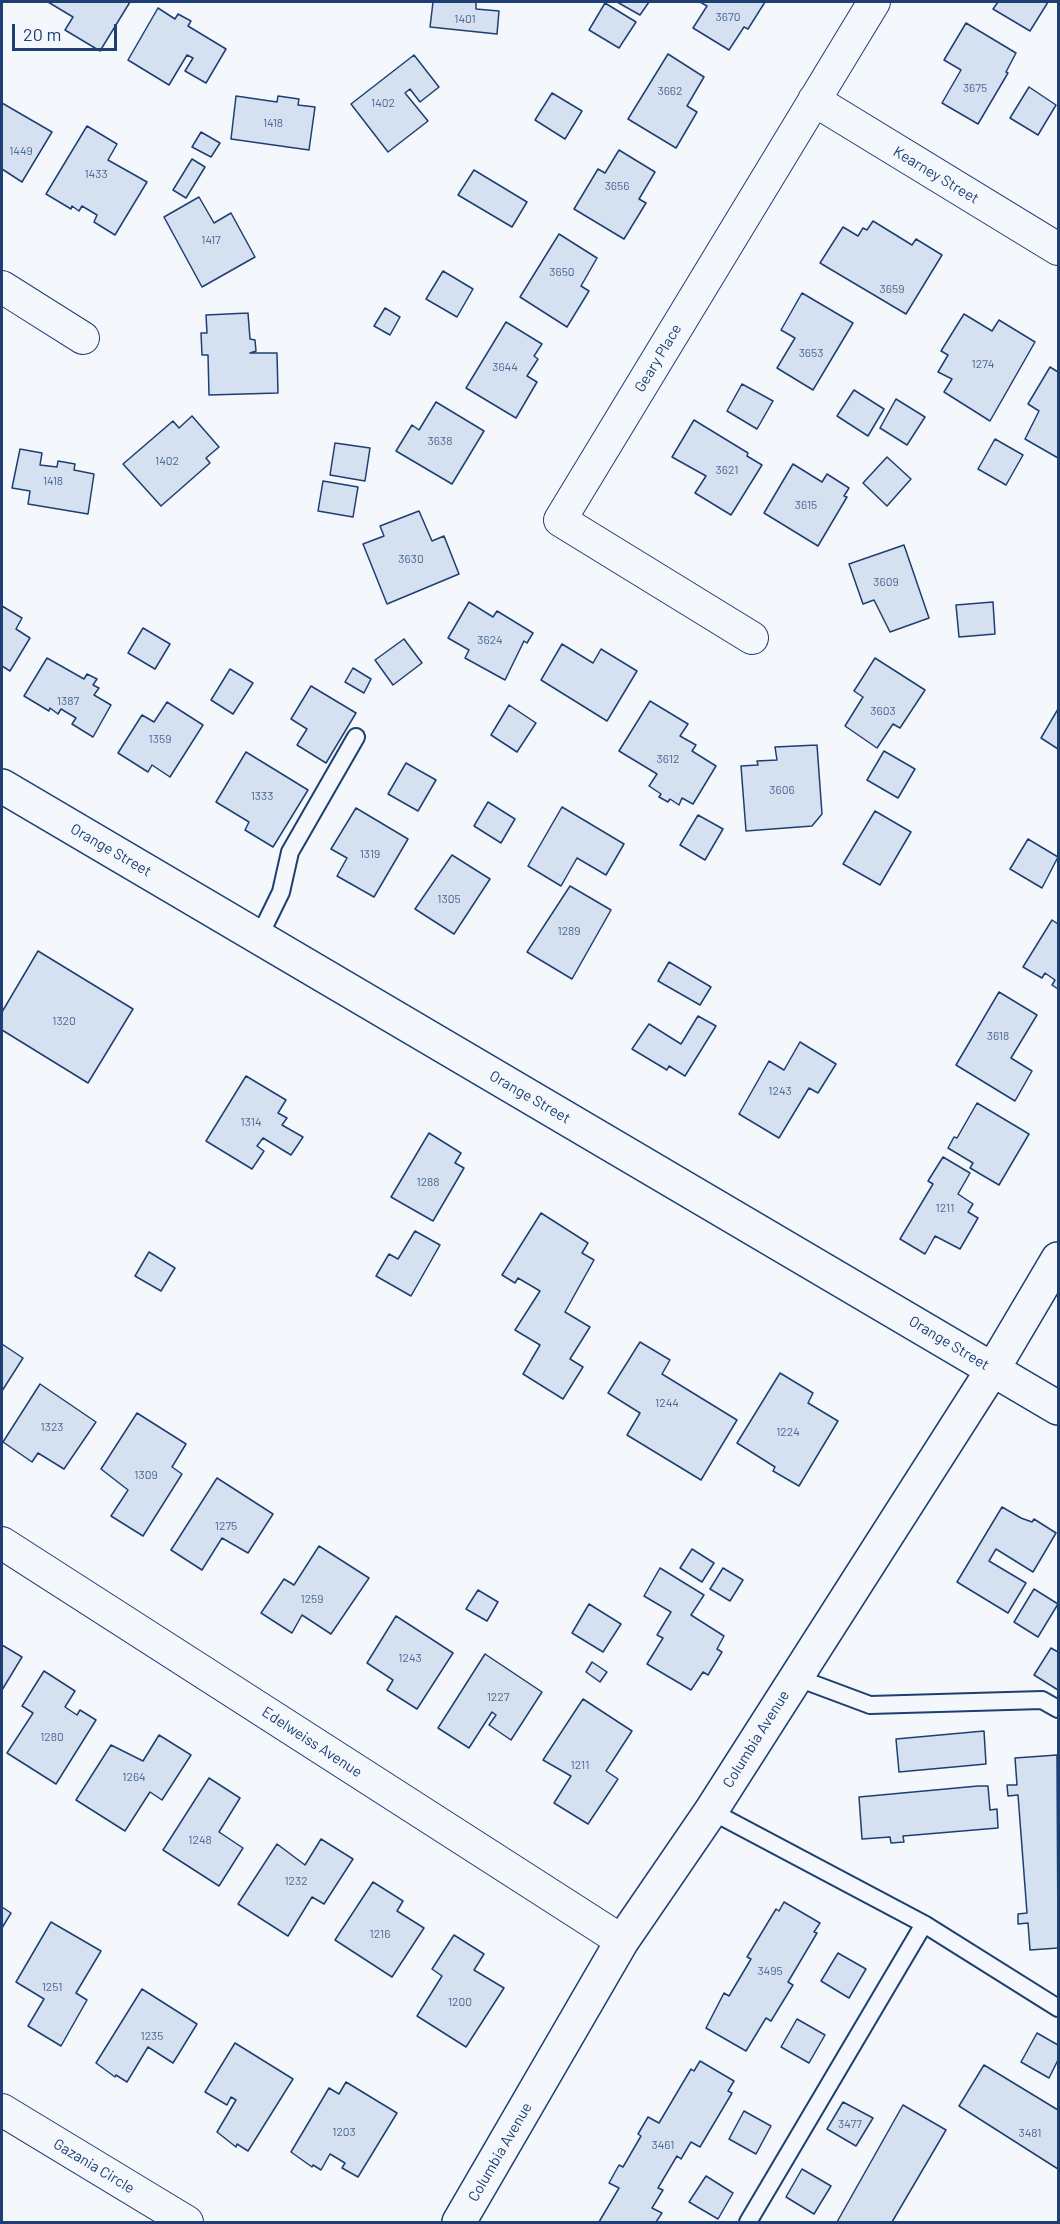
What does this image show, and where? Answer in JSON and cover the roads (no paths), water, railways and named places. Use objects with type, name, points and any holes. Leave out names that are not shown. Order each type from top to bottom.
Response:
[{"type":"street","name":"Geary Place","points":[[752,638],[560,520],[874,2]]},
{"type":"street","name":"Kearney Street","points":[[814,100],[1059,249]]},
{"type":"street","points":[[2,287],[83,338]]},
{"type":"street","name":"Orange Street","points":[[2,786],[1059,1408]]},
{"type":"street","name":"Columbia Avenue","points":[[459,2223],[622,1941],[711,1811],[993,1369],[1059,1258]]},
{"type":"street","name":"Edelweiss Avenue","points":[[2,1543],[622,1941]]},
{"type":"street","name":"Gazania Circle","points":[[2,2110],[186,2223]]},
{"type":"lane","points":[[259,937],[281,892],[290,852],[356,737]]},
{"type":"lane","points":[[795,1677],[870,1704],[1042,1700],[1059,1709]]},
{"type":"lane","points":[[711,1811],[924,1924],[1059,2008]]},
{"type":"lane","points":[[748,2223],[924,1924]]}]
